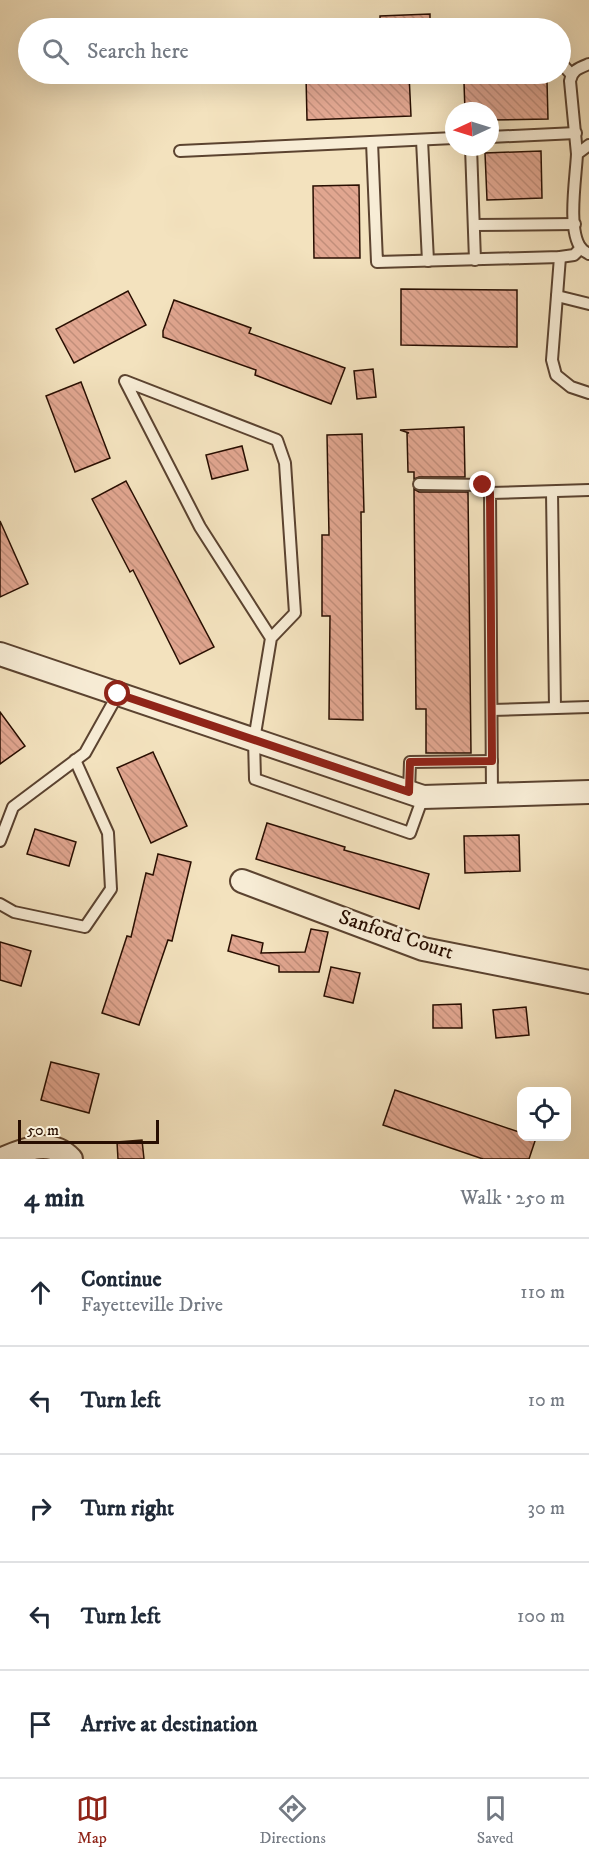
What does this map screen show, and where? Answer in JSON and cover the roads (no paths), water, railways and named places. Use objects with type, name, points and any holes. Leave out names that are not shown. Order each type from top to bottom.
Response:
[{"type":"street","points":[[0,654],[416,795],[589,792]]},
{"type":"street","name":"Sanford Court","points":[[242,881],[423,949],[589,982]]},
{"type":"street","points":[[2,1159],[22,1150],[40,1146],[52,1147],[70,1159]]},
{"type":"lane","points":[[571,74],[589,64]]},
{"type":"lane","points":[[372,142],[377,262],[574,255],[585,251],[575,233],[574,224],[578,154],[570,84]]},
{"type":"lane","points":[[499,137],[576,133]]},
{"type":"lane","points":[[180,151],[445,139]]},
{"type":"lane","points":[[422,140],[428,261]]},
{"type":"lane","points":[[578,154],[589,145]]},
{"type":"lane","points":[[471,156],[475,260]]},
{"type":"lane","points":[[474,225],[574,224]]},
{"type":"lane","points":[[560,257],[552,360],[556,375],[571,387],[589,393]]},
{"type":"lane","points":[[557,296],[589,304]]},
{"type":"lane","points":[[271,638],[200,527],[125,381],[277,440],[285,463],[296,613],[271,638],[254,740],[255,779],[410,833],[416,795],[410,762],[492,761]]},
{"type":"lane","points":[[419,484],[483,485],[490,493],[492,795]]},
{"type":"lane","points":[[490,493],[589,490]]},
{"type":"lane","points":[[552,492],[555,708]]},
{"type":"lane","points":[[0,841],[13,807],[85,753],[118,694]]},
{"type":"lane","points":[[492,710],[589,707]]},
{"type":"lane","points":[[0,904],[14,912],[85,927],[111,889],[108,833],[75,760]]}]
